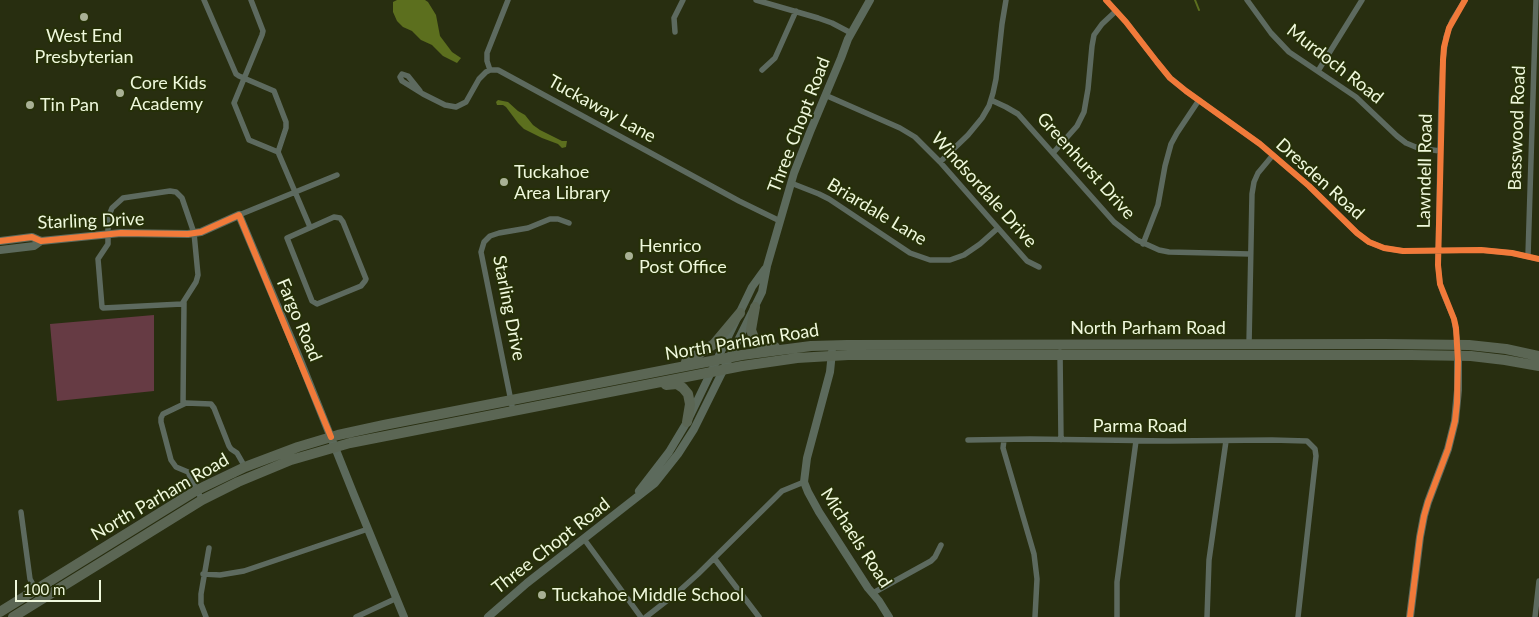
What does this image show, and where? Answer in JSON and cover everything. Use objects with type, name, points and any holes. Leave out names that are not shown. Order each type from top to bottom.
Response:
[{"type":"highway","points":[[755,307],[751,330],[756,341],[763,346],[785,349]]},
{"type":"highway","points":[[677,367],[714,344],[740,313]]},
{"type":"highway","name":"North Parham Road","points":[[512,405],[628,388],[832,350],[1060,344],[1249,350]]},
{"type":"highway","name":"North Parham Road","points":[[13,617],[39,595],[245,467],[298,447],[333,442],[512,405],[718,359],[785,349],[1060,355],[1249,350],[1506,349],[1539,356]]},
{"type":"highway","name":"North Parham Road","points":[[1458,350],[1539,366]]},
{"type":"highway","points":[[628,388],[647,389],[674,384],[680,386],[686,390],[690,398],[687,422]]},
{"type":"highway","name":"North Parham Road","points":[[199,495],[238,482],[333,442]]},
{"type":"highway","name":"North Parham Road","points":[[0,612],[39,595]]},
{"type":"street","points":[[204,0],[236,74],[274,91],[286,122],[286,128],[278,152],[310,227]]},
{"type":"street","points":[[251,0],[262,35],[234,103],[248,138],[278,152]]},
{"type":"street","points":[[420,92],[445,105],[456,107],[466,102],[480,79],[490,70],[487,53],[508,0]]},
{"type":"street","points":[[675,32],[674,18],[683,0]]},
{"type":"street","points":[[756,0],[832,23],[851,33]]},
{"type":"street","name":"Three Chopt Road","points":[[488,617],[515,593],[655,483],[699,421],[762,292],[767,266],[791,183],[851,33],[870,0]]},
{"type":"street","points":[[940,162],[977,123],[986,110],[996,79],[1006,0]]},
{"type":"street","name":"Dresden Road","points":[[1106,0],[1170,78],[1260,144],[1309,186],[1357,233],[1369,242],[1393,250],[1481,250],[1539,259]]},
{"type":"street","name":"Murdoch Road","points":[[1247,0],[1280,44],[1289,52],[1356,97],[1406,143],[1418,148],[1440,151]]},
{"type":"street","points":[[1318,71],[1362,0]]},
{"type":"street","name":"Lawndell Road","points":[[1458,350],[1454,319],[1440,284],[1438,251],[1444,47],[1449,28],[1464,0]]},
{"type":"street","name":"Basswood Road","points":[[1528,256],[1536,0]]},
{"type":"street","points":[[762,70],[775,58],[796,11]]},
{"type":"street","points":[[1053,153],[1082,117],[1086,104],[1094,35],[1102,24],[1116,11]]},
{"type":"street","name":"Tuckaway Lane","points":[[490,70],[502,71],[780,221]]},
{"type":"street","name":"Windsordale Drive","points":[[825,95],[907,132],[923,144],[1027,261],[1039,267]]},
{"type":"street","name":"Greenhurst Drive","points":[[990,100],[1018,114],[1114,222],[1143,244],[1170,252],[1250,254]]},
{"type":"street","points":[[1143,244],[1158,206],[1171,144],[1199,100]]},
{"type":"street","points":[[1249,350],[1253,186],[1258,173],[1273,155]]},
{"type":"street","name":"Starling Drive","points":[[0,250],[34,246],[41,241],[109,234],[180,235],[201,232],[294,191],[337,175]]},
{"type":"street","name":"Briardale Lane","points":[[791,183],[829,199],[910,253],[930,260],[950,260],[964,255],[998,228]]},
{"type":"street","points":[[184,303],[179,305],[103,308],[98,259],[107,248],[109,212],[119,200],[126,197],[170,191],[179,195],[184,201],[194,233],[197,278],[184,303],[184,404]]},
{"type":"street","name":"Fargo Road","points":[[238,215],[404,617]]},
{"type":"street","points":[[334,217],[340,218],[366,279],[364,284],[321,303],[317,304],[312,301],[287,240],[289,236],[310,227],[334,217]]},
{"type":"street","name":"Starling Drive","points":[[512,405],[481,252],[484,242],[490,236],[528,228],[550,219],[558,219],[569,223]]},
{"type":"street","name":"Starling Drive","points":[[0,241],[32,237],[41,241]]},
{"type":"street","name":"Three Chopt Road","points":[[634,499],[669,452],[687,422],[752,287],[767,266]]},
{"type":"street","points":[[1060,344],[1061,440]]},
{"type":"street","name":"Michaels Road","points":[[832,350],[830,372],[807,458],[804,482],[819,512],[889,617]]},
{"type":"street","points":[[1410,617],[1424,516],[1448,449],[1455,421],[1458,390],[1458,350]]},
{"type":"street","points":[[199,495],[188,472],[174,465],[161,422],[163,414],[184,404],[211,404],[230,449],[237,452],[245,467]]},
{"type":"street","name":"Parma Road","points":[[968,440],[1300,440],[1311,443],[1315,449],[1316,456],[1298,617]]},
{"type":"street","points":[[1004,440],[1003,448],[1034,554],[1037,579],[1035,617]]},
{"type":"street","points":[[1117,617],[1117,582],[1136,441]]},
{"type":"street","points":[[1207,617],[1209,560],[1226,441]]},
{"type":"street","points":[[646,617],[678,592],[782,491],[804,482]]},
{"type":"street","points":[[22,512],[30,579],[39,595]]},
{"type":"street","points":[[203,574],[220,575],[244,570],[368,530]]},
{"type":"street","points":[[584,539],[641,617]]},
{"type":"street","points":[[873,593],[935,557],[941,545]]},
{"type":"street","points":[[206,617],[201,604],[203,574],[208,548]]},
{"type":"street","points":[[714,558],[759,617]]},
{"type":"street","points":[[1535,617],[1539,581]]},
{"type":"street","points":[[356,617],[396,598]]},
{"type":"shaded area","points":[[397,0],[425,0],[428,2],[436,15],[440,36],[452,52],[461,58],[457,63],[443,56],[432,45],[421,40],[397,21],[393,12],[393,2]]},
{"type":"shaded area","points":[[498,100],[508,102],[540,130],[562,141],[567,141],[566,147],[562,148],[558,144],[524,129],[506,107],[497,105],[496,102]]},
{"type":"shaded area","points":[[154,315],[154,391],[57,401],[50,324]]},
{"type":"waterway","points":[[1195,0],[1199,10]]},
{"type":"cycle path","points":[[1106,0],[1126,22],[1170,78],[1260,144],[1309,186],[1357,233],[1369,242],[1384,248],[1403,251],[1481,250],[1512,253],[1539,259]]},
{"type":"cycle path","points":[[1410,617],[1424,516],[1448,449],[1457,403],[1458,361],[1456,328],[1440,284],[1438,265],[1444,47],[1449,28],[1465,0]]},
{"type":"cycle path","points":[[0,241],[32,237],[41,241],[121,233],[188,234],[201,232],[239,215],[331,437]]},
{"type":"place","name":"West End Presbyterian","points":[[84,17]]},
{"type":"place","name":"Core Kids Academy","points":[[120,93]]},
{"type":"place","name":"Tin Pan","points":[[30,105]]},
{"type":"place","name":"Tuckahoe Area Library","points":[[504,182]]},
{"type":"place","name":"Henrico Post Office","points":[[629,256]]},
{"type":"place","name":"Tuckahoe Middle School","points":[[542,595]]}]
